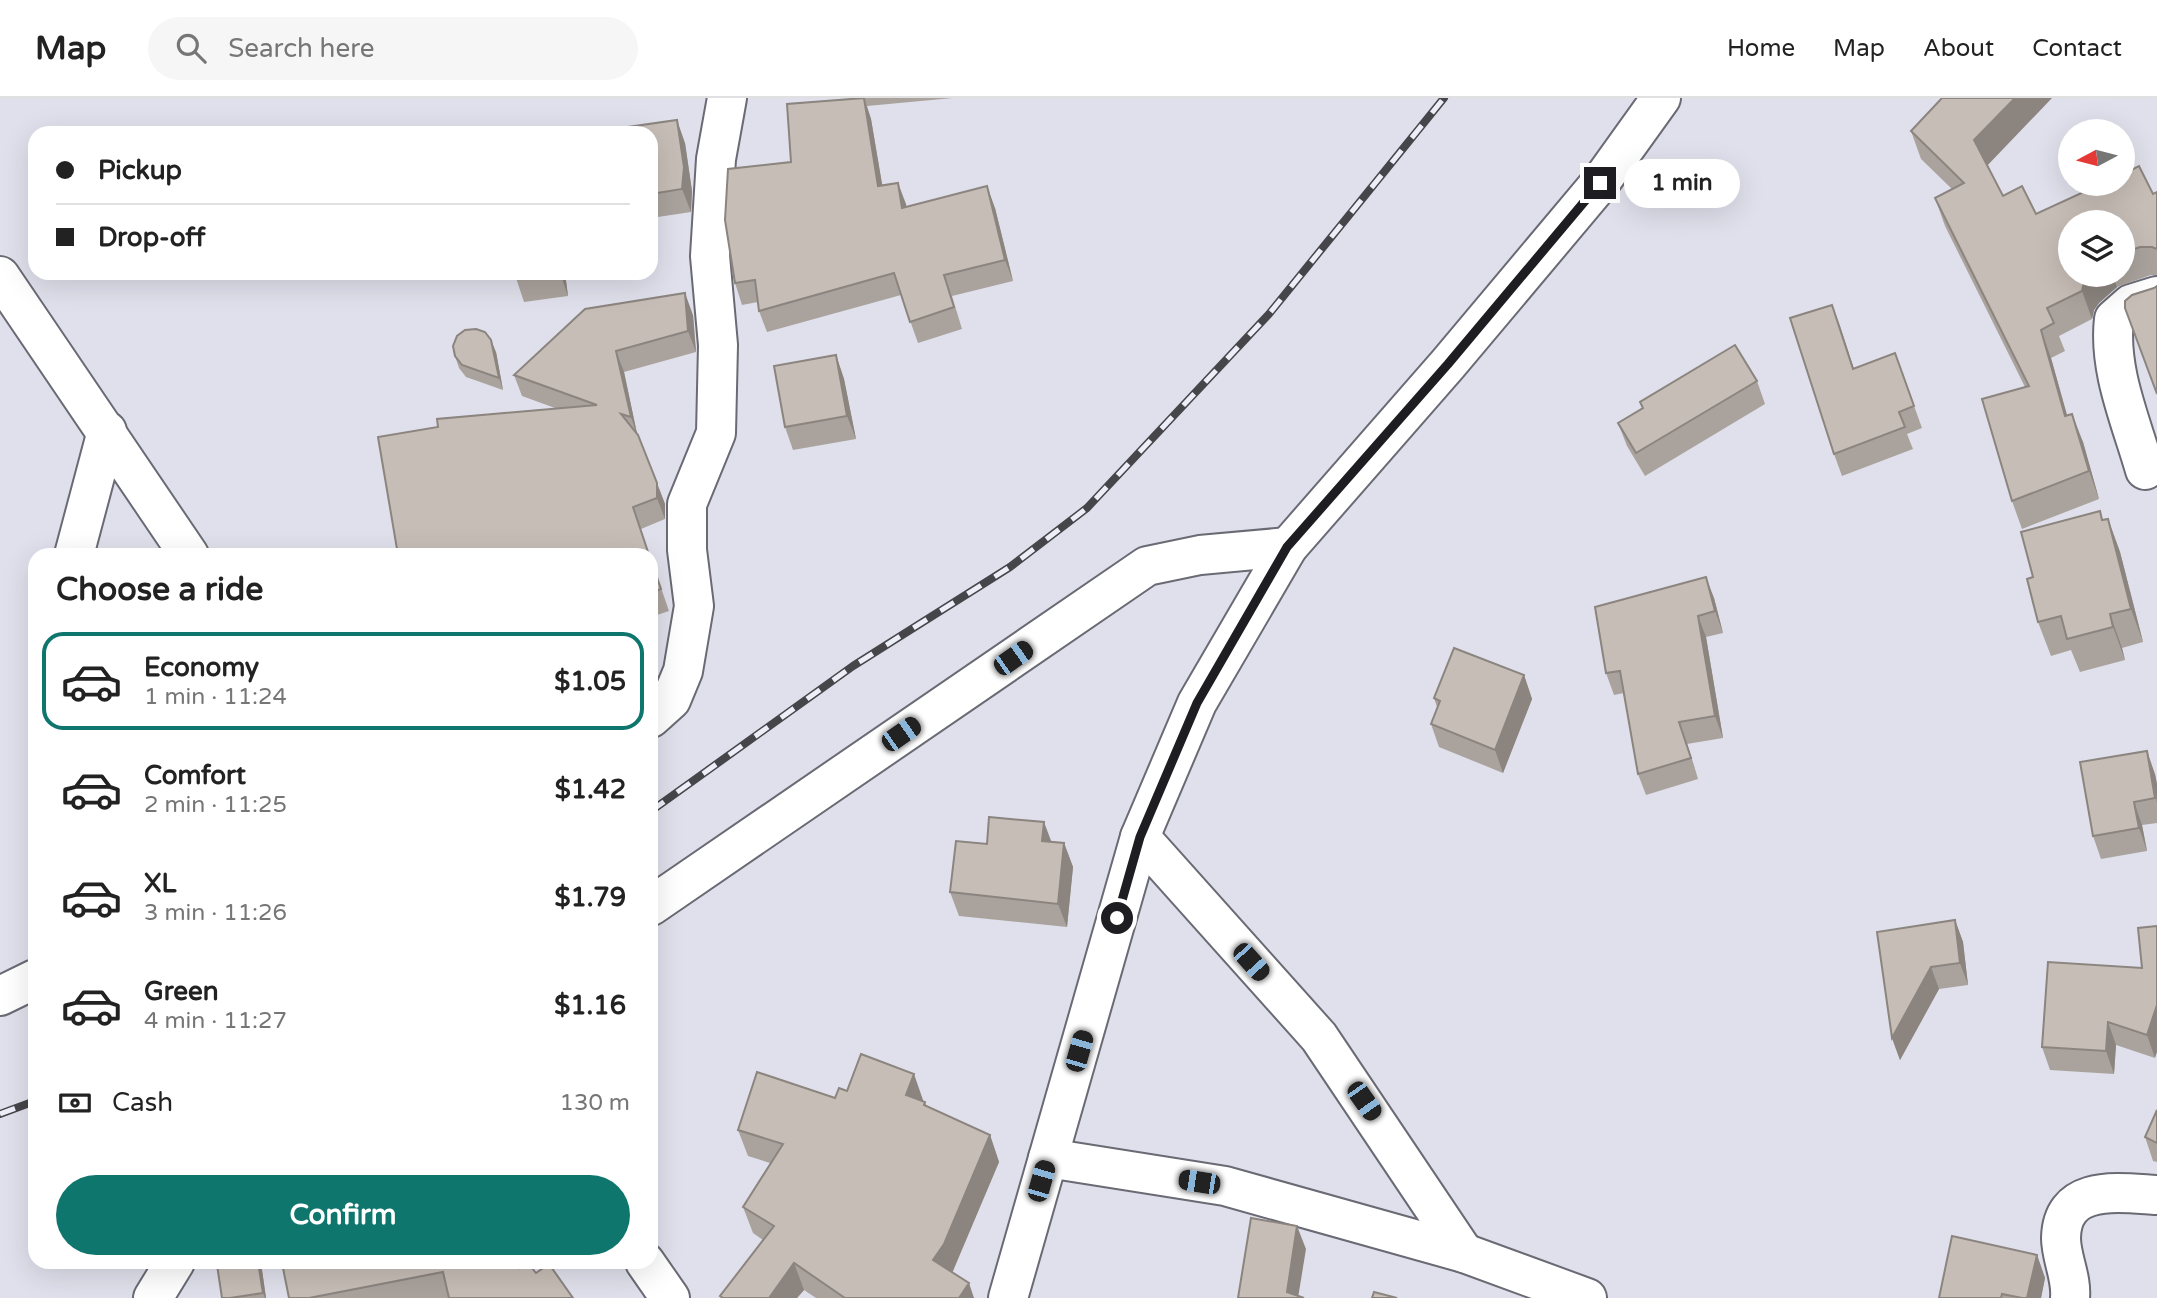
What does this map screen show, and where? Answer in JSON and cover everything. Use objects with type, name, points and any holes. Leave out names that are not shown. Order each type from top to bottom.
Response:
[{"type":"street","points":[[658,712],[671,700],[683,671],[694,606],[687,550],[688,505],[716,433],[718,345],[710,256],[716,159],[727,98]]},
{"type":"street","points":[[1008,1298],[1140,837],[1197,703],[1287,547],[1448,364],[1600,183],[1661,98]]},
{"type":"street","points":[[0,275],[184,548]]},
{"type":"street","points":[[2145,470],[2116,372],[2112,341],[2114,319],[2131,304],[2157,296]]},
{"type":"street","points":[[76,548],[107,431]]},
{"type":"street","points":[[658,901],[1147,566],[1200,555],[1287,547]]},
{"type":"street","points":[[1140,837],[1319,1037],[1464,1253]]},
{"type":"street","points":[[0,996],[28,982]]},
{"type":"street","points":[[1048,1158],[1225,1186],[1464,1253],[1587,1298]]},
{"type":"street","points":[[2070,1298],[2071,1285],[2061,1240],[2064,1223],[2074,1205],[2087,1196],[2102,1194],[2157,1195]]},
{"type":"street","points":[[153,1298],[171,1269]]},
{"type":"street","points":[[650,1269],[670,1298]]},
{"type":"building","points":[[864,98],[878,186],[898,183],[902,208],[987,186],[1005,260],[944,275],[954,307],[910,322],[894,273],[759,311],[755,280],[735,283],[725,220],[728,169],[791,162],[787,104]]},
{"type":"building","points":[[1942,98],[2015,98],[1974,140],[2003,196],[2022,186],[2036,214],[2075,196],[2135,196],[2135,168],[2139,166],[2153,194],[2157,192],[2157,249],[2135,249],[2135,210],[2058,210],[2058,287],[2083,287],[2082,291],[2047,308],[2054,323],[2041,330],[2065,416],[2072,414],[2089,471],[2012,501],[1982,399],[2029,386],[1935,198],[1964,183],[1911,131]]},
{"type":"building","points":[[677,120],[684,167],[682,189],[658,193],[658,126],[635,126]]},
{"type":"building","points":[[2157,286],[2157,394],[2125,308],[2125,301],[2132,295]]},
{"type":"building","points":[[685,293],[688,331],[616,351],[631,417],[621,414],[638,435],[657,483],[657,498],[633,507],[647,548],[397,548],[378,437],[438,427],[437,419],[597,405],[514,375],[585,309]]},
{"type":"building","points":[[1832,305],[1853,369],[1895,353],[1914,406],[1899,412],[1905,427],[1834,454],[1790,318]]},
{"type":"building","points":[[465,330],[485,332],[491,340],[499,378],[462,365],[455,356],[453,346],[457,336]]},
{"type":"building","points":[[1735,345],[1757,381],[1636,453],[1618,423],[1643,408],[1640,402]]},
{"type":"building","points":[[836,355],[847,416],[785,427],[774,366]]},
{"type":"building","points":[[2100,511],[2102,520],[2108,519],[2131,609],[2110,614],[2113,627],[2067,639],[2061,616],[2038,622],[2027,579],[2033,577],[2021,532]]},
{"type":"building","points":[[1706,577],[1715,611],[1698,616],[1715,716],[1679,722],[1691,758],[1638,774],[1620,671],[1606,673],[1595,607]]},
{"type":"building","points":[[1454,648],[1524,675],[1495,750],[1431,724],[1440,701],[1434,698]]},
{"type":"building","points":[[2147,751],[2155,798],[2134,802],[2139,828],[2093,836],[2080,762]]},
{"type":"building","points":[[989,817],[1044,822],[1042,841],[1064,843],[1058,904],[950,892],[956,841],[987,844]]},
{"type":"building","points":[[1955,920],[1960,963],[1931,967],[1892,1038],[1877,932]]},
{"type":"building","points":[[2157,926],[2157,1005],[2147,1035],[2108,1022],[2106,1051],[2042,1047],[2048,962],[2142,968],[2138,928]]},
{"type":"building","points":[[861,1054],[914,1074],[906,1095],[990,1135],[944,1244],[933,1260],[969,1283],[959,1298],[845,1298],[794,1263],[769,1298],[723,1298],[720,1296],[774,1226],[743,1207],[783,1144],[738,1130],[757,1072],[835,1098],[839,1088],[847,1091]]},
{"type":"building","points":[[2157,1110],[2157,1143],[2145,1137]]},
{"type":"building","points":[[1251,1218],[1297,1226],[1287,1292],[1304,1298],[1238,1298]]},
{"type":"building","points":[[1952,1236],[2037,1255],[2027,1298],[2002,1294],[2001,1298],[1939,1298]]},
{"type":"building","points":[[218,1269],[259,1269],[263,1293],[222,1298]]},
{"type":"building","points":[[283,1269],[533,1269],[536,1273],[542,1269],[553,1269],[573,1298],[449,1298],[443,1272],[309,1298],[289,1298]]},
{"type":"building","points":[[1374,1292],[1397,1298],[1372,1298]]},
{"type":"railway","points":[[658,806],[853,666],[1010,567],[1087,508],[1269,314],[1444,98]]},
{"type":"railway","points":[[0,1114],[28,1104]]},
{"type":"route","points":[[1117,918],[1140,837],[1197,703],[1287,547],[1448,364],[1600,183]]}]
